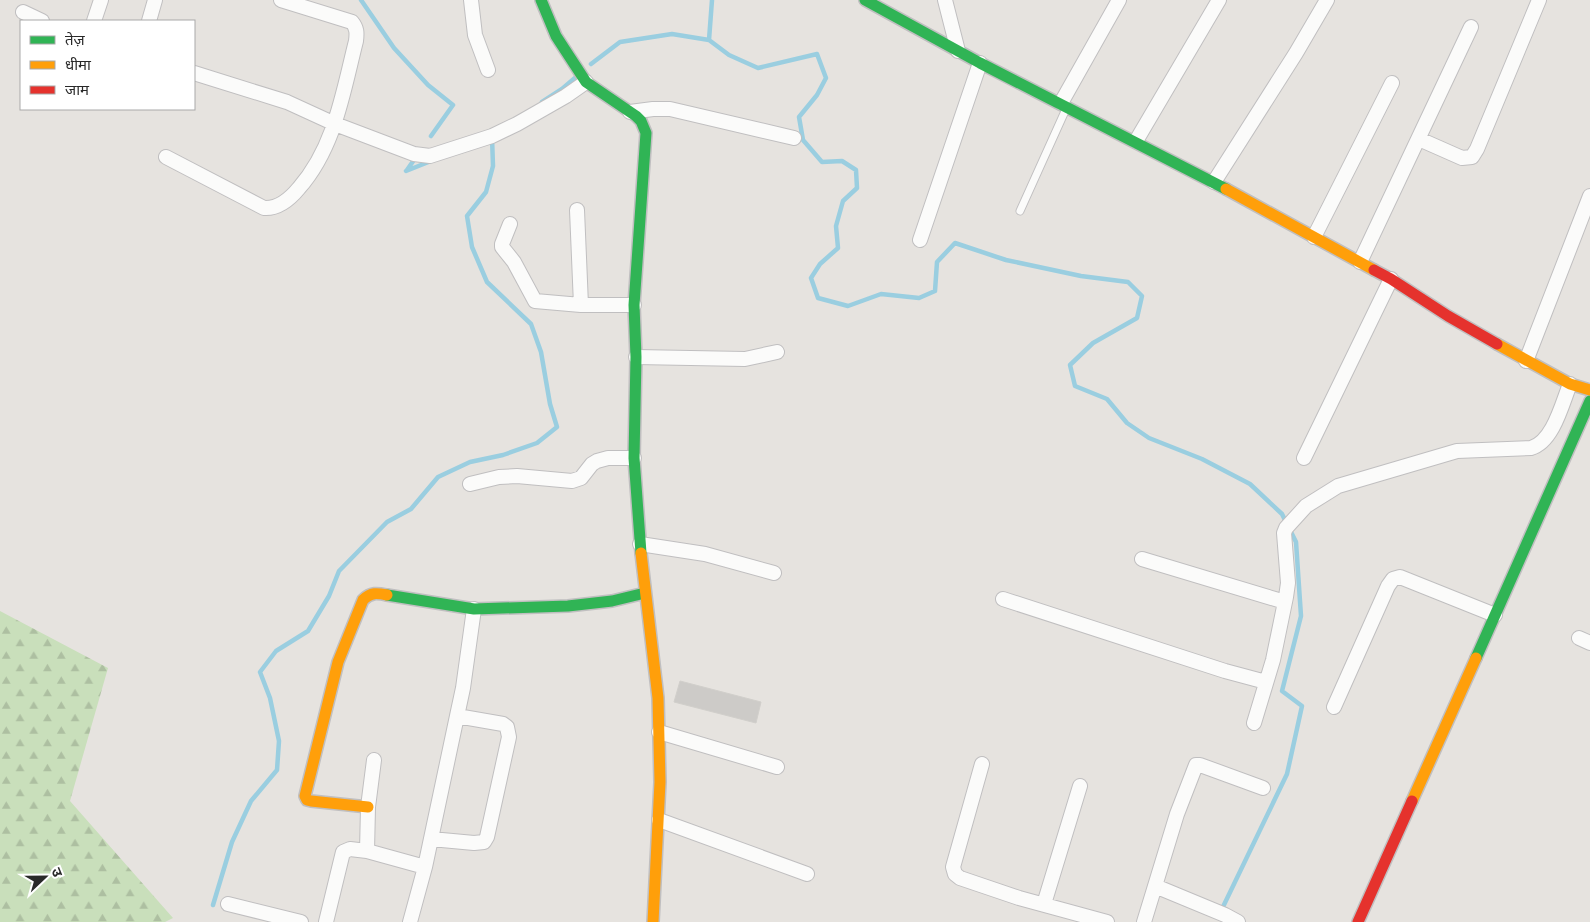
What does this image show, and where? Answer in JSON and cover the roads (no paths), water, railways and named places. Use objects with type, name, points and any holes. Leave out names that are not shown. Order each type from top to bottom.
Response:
[{"type":"street","points":[[94,20],[101,0]]},
{"type":"street","points":[[149,20],[155,0]]},
{"type":"street","points":[[166,157],[259,207],[268,209],[291,198],[310,176],[324,152],[335,124],[356,40],[355,26],[352,22],[281,0]]},
{"type":"street","points":[[471,0],[475,35],[488,70]]},
{"type":"street","points":[[541,0],[556,36],[586,82],[641,121],[646,133],[634,305],[636,357],[634,458],[640,544],[658,698],[659,820],[653,922]]},
{"type":"street","points":[[865,0],[980,63],[1214,182],[1391,279],[1448,316],[1526,361],[1570,384],[1590,390]]},
{"type":"street","points":[[946,0],[958,51]]},
{"type":"street","points":[[1064,105],[1119,0]]},
{"type":"street","points":[[1136,141],[1219,0]]},
{"type":"street","points":[[1214,182],[1296,54],[1327,0]]},
{"type":"street","points":[[1419,139],[1462,158],[1472,157],[1539,0]]},
{"type":"street","points":[[23,12],[40,20]]},
{"type":"street","points":[[1360,262],[1471,27]]},
{"type":"street","points":[[920,240],[980,63]]},
{"type":"street","points":[[195,73],[287,102],[335,124],[414,154],[430,156],[492,136],[566,96],[586,82]]},
{"type":"street","points":[[1314,237],[1392,83]]},
{"type":"street","points":[[630,112],[670,109],[794,138]]},
{"type":"street","points":[[1526,361],[1590,196]]},
{"type":"street","points":[[577,210],[581,305]]},
{"type":"street","points":[[510,224],[502,247],[514,262],[533,299],[540,302],[581,305],[634,305]]},
{"type":"street","points":[[1304,458],[1391,279]]},
{"type":"street","points":[[636,357],[745,359],[777,352]]},
{"type":"street","points":[[1254,723],[1273,660],[1285,602],[1288,583],[1284,533],[1290,523],[1306,506],[1338,486],[1457,451],[1531,448],[1540,445],[1554,423],[1570,384]]},
{"type":"street","points":[[1358,922],[1590,400]]},
{"type":"street","points":[[470,484],[499,477],[517,476],[572,481],[581,478],[592,464],[597,461],[608,458],[634,458]]},
{"type":"street","points":[[640,544],[705,554],[774,573]]},
{"type":"street","points":[[1142,559],[1285,602]]},
{"type":"street","points":[[1334,707],[1388,586],[1393,579],[1400,577],[1495,615]]},
{"type":"street","points":[[368,807],[311,801],[307,800],[305,796],[338,662],[363,600],[367,596],[374,593],[474,610],[568,606],[612,601],[645,593]]},
{"type":"street","points":[[1003,599],[1225,671],[1266,682]]},
{"type":"street","points":[[410,922],[432,840],[463,688],[474,610]]},
{"type":"street","points":[[432,840],[484,842],[487,837],[507,746],[509,732],[503,724],[457,716]]},
{"type":"street","points":[[659,732],[778,768]]},
{"type":"street","points":[[367,851],[368,807],[374,760]]},
{"type":"street","points":[[982,764],[953,867],[955,874],[960,878],[1107,922]]},
{"type":"street","points":[[1144,922],[1177,814],[1194,766],[1200,765],[1263,788]]},
{"type":"street","points":[[1044,904],[1080,786]]},
{"type":"street","points":[[659,820],[807,874]]},
{"type":"street","points":[[326,922],[343,852],[350,849],[367,851],[426,867]]},
{"type":"street","points":[[1155,886],[1238,922]]},
{"type":"street","points":[[228,904],[301,922]]},
{"type":"lane","points":[[1020,211],[1064,105]]},
{"type":"waterway","points":[[361,0],[394,48],[428,85],[453,105],[431,136]]},
{"type":"waterway","points":[[709,40],[712,0]]},
{"type":"waterway","points":[[591,64],[620,42],[672,34],[709,40],[729,55],[758,68],[817,54],[826,78],[817,95],[799,117],[803,140],[822,162],[842,161],[856,170],[857,188],[843,201],[836,226],[838,248],[820,264],[811,278],[818,298],[848,306],[881,294],[919,298],[935,291],[937,262],[955,243],[1006,260],[1081,276],[1128,282],[1142,296],[1137,318],[1093,343],[1070,365],[1075,386],[1107,399],[1127,423],[1149,438],[1202,459],[1250,484],[1282,514],[1296,542],[1301,616],[1282,691],[1302,706],[1287,774],[1222,912]]},
{"type":"waterway","points":[[542,102],[576,77]]},
{"type":"waterway","points":[[213,905],[232,842],[251,801],[277,770],[279,741],[270,698],[260,672],[276,651],[308,631],[329,596],[339,571],[387,522],[411,509],[438,477],[470,462],[503,455],[537,443],[557,427],[550,404],[541,352],[531,324],[487,282],[472,247],[467,216],[486,192],[493,166],[492,137]]},
{"type":"waterway","points":[[407,170],[416,157]]},
{"type":"waterway","points":[[406,171],[431,161]]}]
